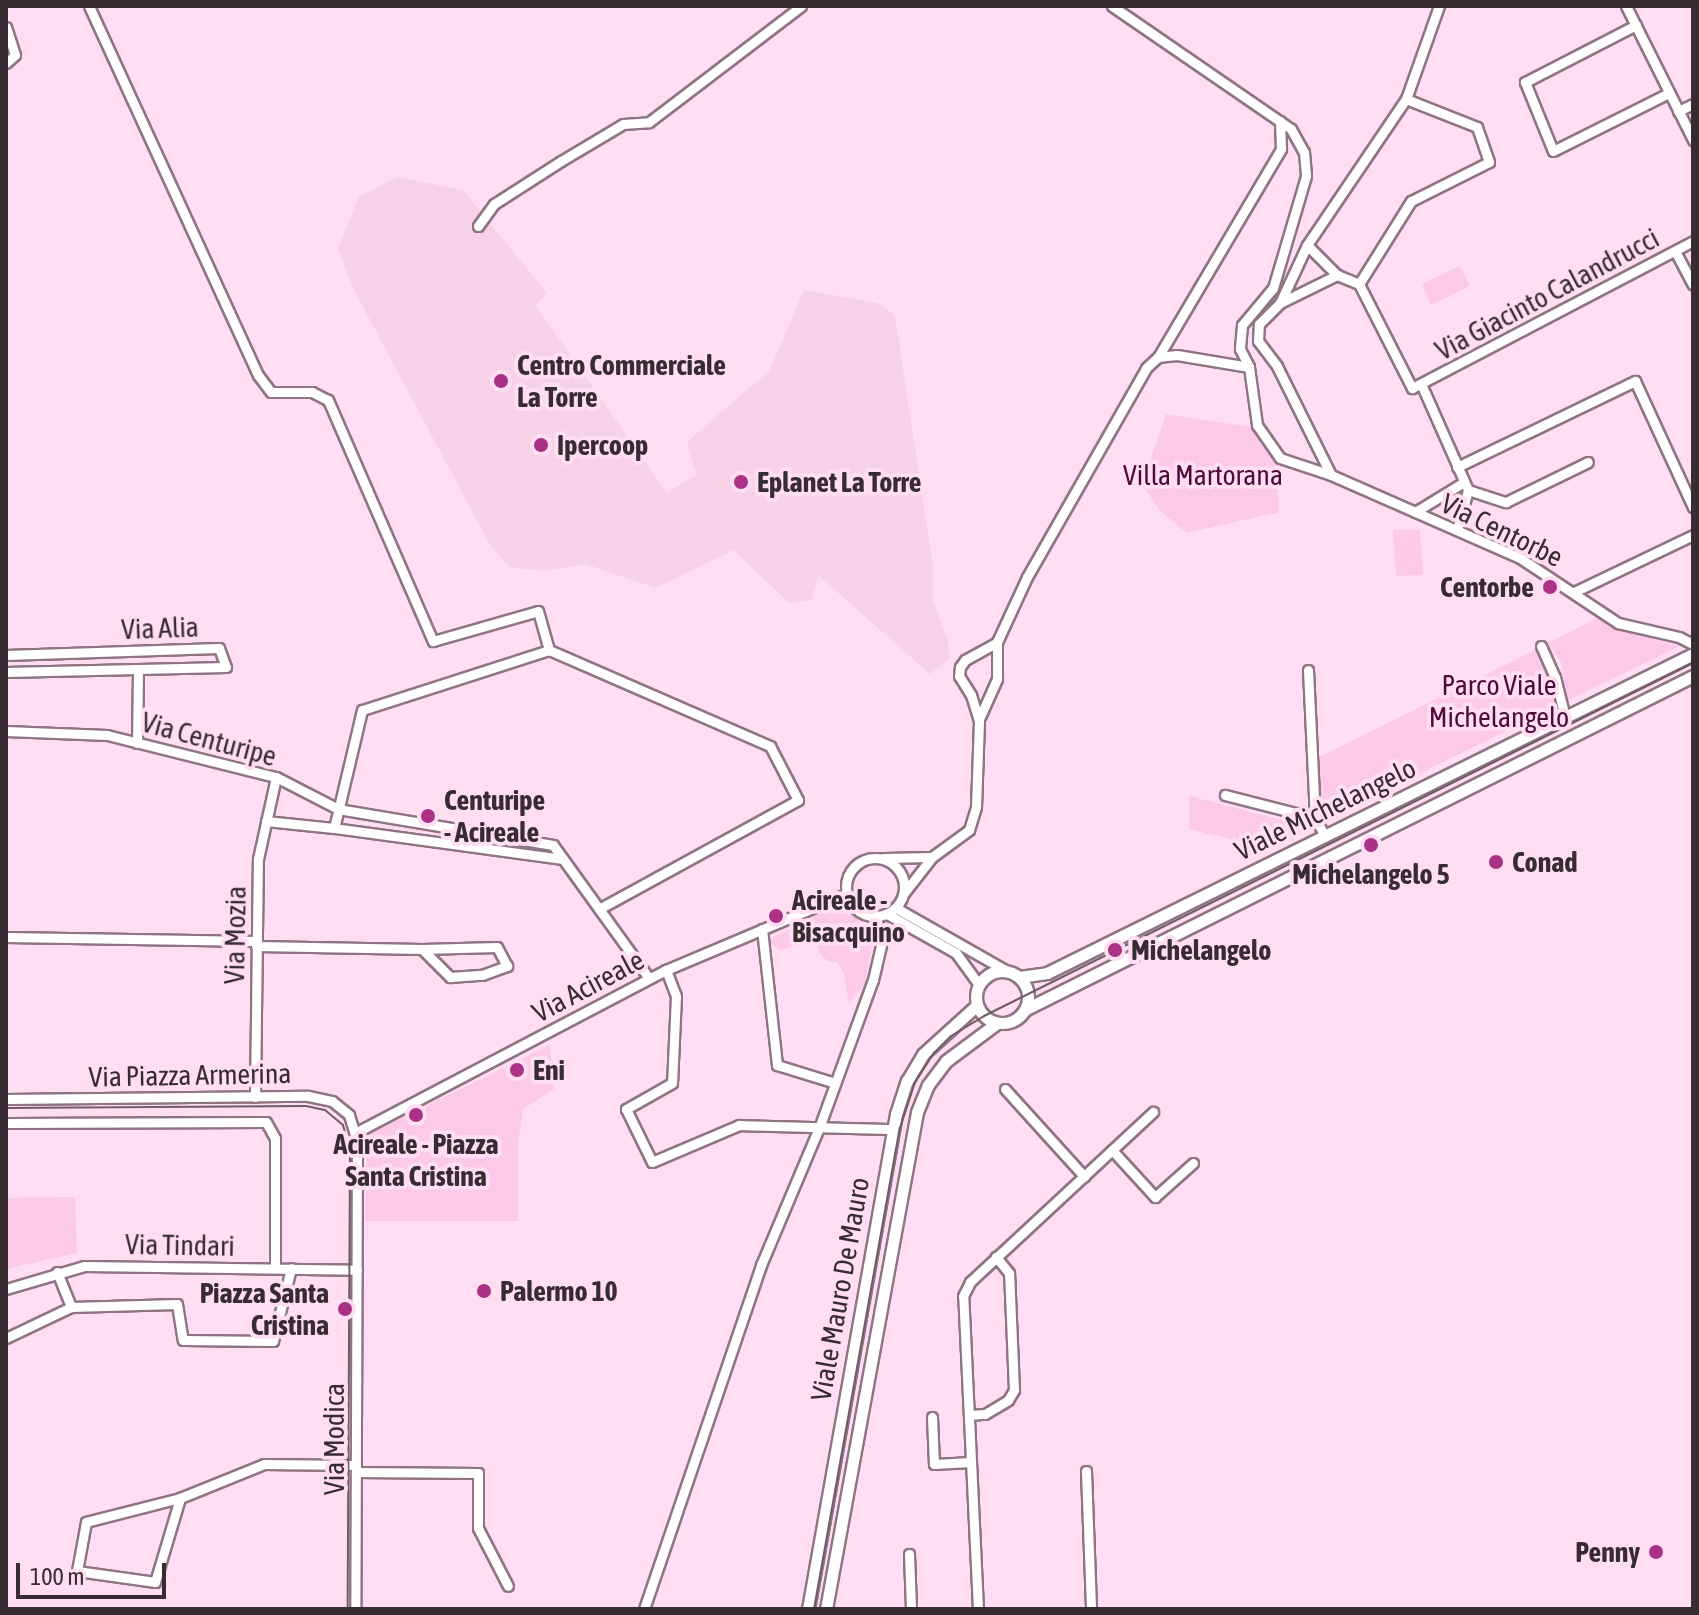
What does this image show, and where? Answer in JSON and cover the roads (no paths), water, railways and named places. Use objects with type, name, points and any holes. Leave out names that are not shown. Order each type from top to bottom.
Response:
[{"type":"street","points":[[89,6],[258,375],[271,392],[312,392],[328,400],[433,641],[538,611],[549,650]]},
{"type":"street","points":[[478,226],[494,204],[586,146],[623,124],[649,122],[801,6]]},
{"type":"street","name":"Via Centorbe","points":[[1112,6],[1291,129],[1304,152],[1306,176],[1273,288],[1242,325],[1240,349],[1249,367],[1257,425],[1280,458],[1331,475],[1520,558],[1618,623],[1679,637],[1693,644]]},
{"type":"street","points":[[1280,303],[1307,245],[1406,99],[1439,6]]},
{"type":"street","points":[[1626,6],[1693,140]]},
{"type":"street","points":[[1636,25],[1525,82],[1553,151],[1669,93]]},
{"type":"street","points":[[6,27],[15,55],[6,63]]},
{"type":"street","points":[[1359,284],[1411,201],[1489,162],[1477,127],[1406,99]]},
{"type":"street","points":[[1678,111],[1693,104]]},
{"type":"street","points":[[979,721],[993,687],[997,642],[1027,577],[1138,381],[1158,357],[1281,149],[1280,121]]},
{"type":"street","name":"Via Giacinto Calandrucci","points":[[1422,386],[1693,241]]},
{"type":"street","points":[[1307,245],[1337,275],[1359,284],[1412,388],[1422,386],[1466,486],[1457,530]]},
{"type":"street","points":[[1675,251],[1693,285]]},
{"type":"street","points":[[1331,475],[1277,366],[1258,341],[1259,324],[1280,303],[1337,275]]},
{"type":"street","points":[[1158,357],[1177,355],[1249,367]]},
{"type":"street","points":[[1457,467],[1635,381],[1693,507]]},
{"type":"street","points":[[1415,512],[1466,486],[1506,502],[1588,462]]},
{"type":"street","points":[[1574,592],[1693,535]]},
{"type":"street","points":[[932,857],[892,911],[876,916],[857,911],[846,894],[851,869],[866,858],[932,857],[945,851],[969,830],[976,807],[979,721],[971,695],[962,685],[960,667],[997,642]]},
{"type":"street","points":[[1541,646],[1555,677],[1565,717]]},
{"type":"street","name":"Via Alia","points":[[6,655],[219,648],[226,667],[6,672]]},
{"type":"street","points":[[334,828],[362,710],[549,650],[770,746],[798,800],[599,909]]},
{"type":"street","name":"Viale Michelangelo","points":[[1019,977],[1047,973],[1693,654]]},
{"type":"street","points":[[974,656],[984,656],[997,669]]},
{"type":"street","points":[[137,743],[138,669]]},
{"type":"street","points":[[1308,670],[1315,818],[1325,836]]},
{"type":"street","name":"Viale Michelangelo","points":[[1026,1009],[1693,676]]},
{"type":"street","points":[[962,685],[982,692],[993,687]]},
{"type":"street","name":"Via Centuripe","points":[[6,731],[107,735],[276,777],[338,809],[553,845],[562,859]]},
{"type":"street","name":"Via Mozia","points":[[255,1097],[258,859],[276,777]]},
{"type":"street","points":[[1225,795],[1315,818]]},
{"type":"street","points":[[266,821],[562,859],[649,978]]},
{"type":"street","points":[[884,858],[902,876],[904,893]]},
{"type":"street","name":"Via Acireale","points":[[357,1132],[649,978],[846,894]]},
{"type":"street","points":[[892,911],[1019,977],[1028,993],[1026,1009],[1013,1021],[997,1023],[984,1016],[977,1005],[979,985],[990,974],[1007,971]]},
{"type":"street","points":[[892,911],[956,953],[979,985]]},
{"type":"street","points":[[644,1609],[761,1265],[819,1128],[879,960],[876,916]]},
{"type":"street","points":[[762,929],[777,1065],[835,1083]]},
{"type":"street","points":[[6,937],[422,949],[497,947],[507,966],[482,975],[450,977],[422,949]]},
{"type":"street","points":[[666,970],[676,996],[672,1083],[626,1109],[652,1162],[739,1125],[893,1129]]},
{"type":"street","name":"Viale Mauro De Mauro","points":[[808,1609],[893,1129],[907,1081],[923,1054],[977,1005]]},
{"type":"street","name":"Viale Mauro De Mauro","points":[[826,1609],[913,1124],[928,1085],[946,1061],[997,1023]]},
{"type":"street","points":[[1005,1089],[1084,1176]]},
{"type":"street","name":"Via Piazza Armerina","points":[[6,1099],[322,1097],[341,1106],[357,1132]]},
{"type":"street","points":[[978,1609],[963,1296],[970,1282],[1153,1112]]},
{"type":"street","name":"Via Piazza Armerina","points":[[6,1123],[266,1122],[273,1129],[275,1268]]},
{"type":"street","points":[[357,1132],[357,1270]]},
{"type":"street","points":[[1112,1150],[1155,1197],[1193,1163]]},
{"type":"street","points":[[969,1415],[985,1414],[1008,1400],[1014,1390],[1009,1273],[996,1257]]},
{"type":"street","name":"Via Tindari","points":[[6,1289],[84,1266],[357,1270]]},
{"type":"street","points":[[6,1338],[71,1307],[177,1304],[183,1340],[273,1341],[291,1268]]},
{"type":"street","name":"Via Modica","points":[[355,1609],[357,1270]]},
{"type":"street","points":[[57,1272],[71,1307]]},
{"type":"street","points":[[932,1417],[934,1464],[971,1462]]},
{"type":"street","points":[[180,1498],[155,1582],[77,1571],[86,1522],[180,1498],[264,1464],[478,1473],[478,1528],[508,1586]]},
{"type":"street","points":[[1086,1471],[1091,1609]]},
{"type":"street","points":[[909,1554],[911,1609]]},
{"type":"tram line","points":[[814,1609],[900,1128],[915,1082],[934,1053],[951,1036],[984,1016],[1693,663]]},
{"type":"tram line","points":[[6,1108],[306,1106],[325,1110],[343,1125],[350,1152],[348,1609]]},
{"type":"place","name":"Centro Commerciale La Torre","points":[[501,381]]},
{"type":"place","name":"Ipercoop","points":[[541,445]]},
{"type":"place","name":"Eplanet La Torre","points":[[741,482]]},
{"type":"place","name":"Centorbe","points":[[1550,587]]},
{"type":"place","name":"Centuripe - Acireale","points":[[428,816]]},
{"type":"place","name":"Michelangelo 5","points":[[1371,845]]},
{"type":"place","name":"Conad","points":[[1496,862]]},
{"type":"place","name":"Acireale - Bisacquino","points":[[776,916]]},
{"type":"place","name":"Michelangelo","points":[[1115,950]]},
{"type":"place","name":"Eni","points":[[517,1070]]},
{"type":"place","name":"Acireale - Piazza Santa Cristina","points":[[416,1115]]},
{"type":"place","name":"Palermo 10","points":[[484,1291]]},
{"type":"place","name":"Piazza Santa Cristina","points":[[345,1309]]},
{"type":"place","name":"Penny","points":[[1656,1552]]},
{"type":"park label","name":"Villa Martorana","points":[[1203,475]]},
{"type":"park label","name":"Parco Viale Michelangelo","points":[[1499,701]]}]
